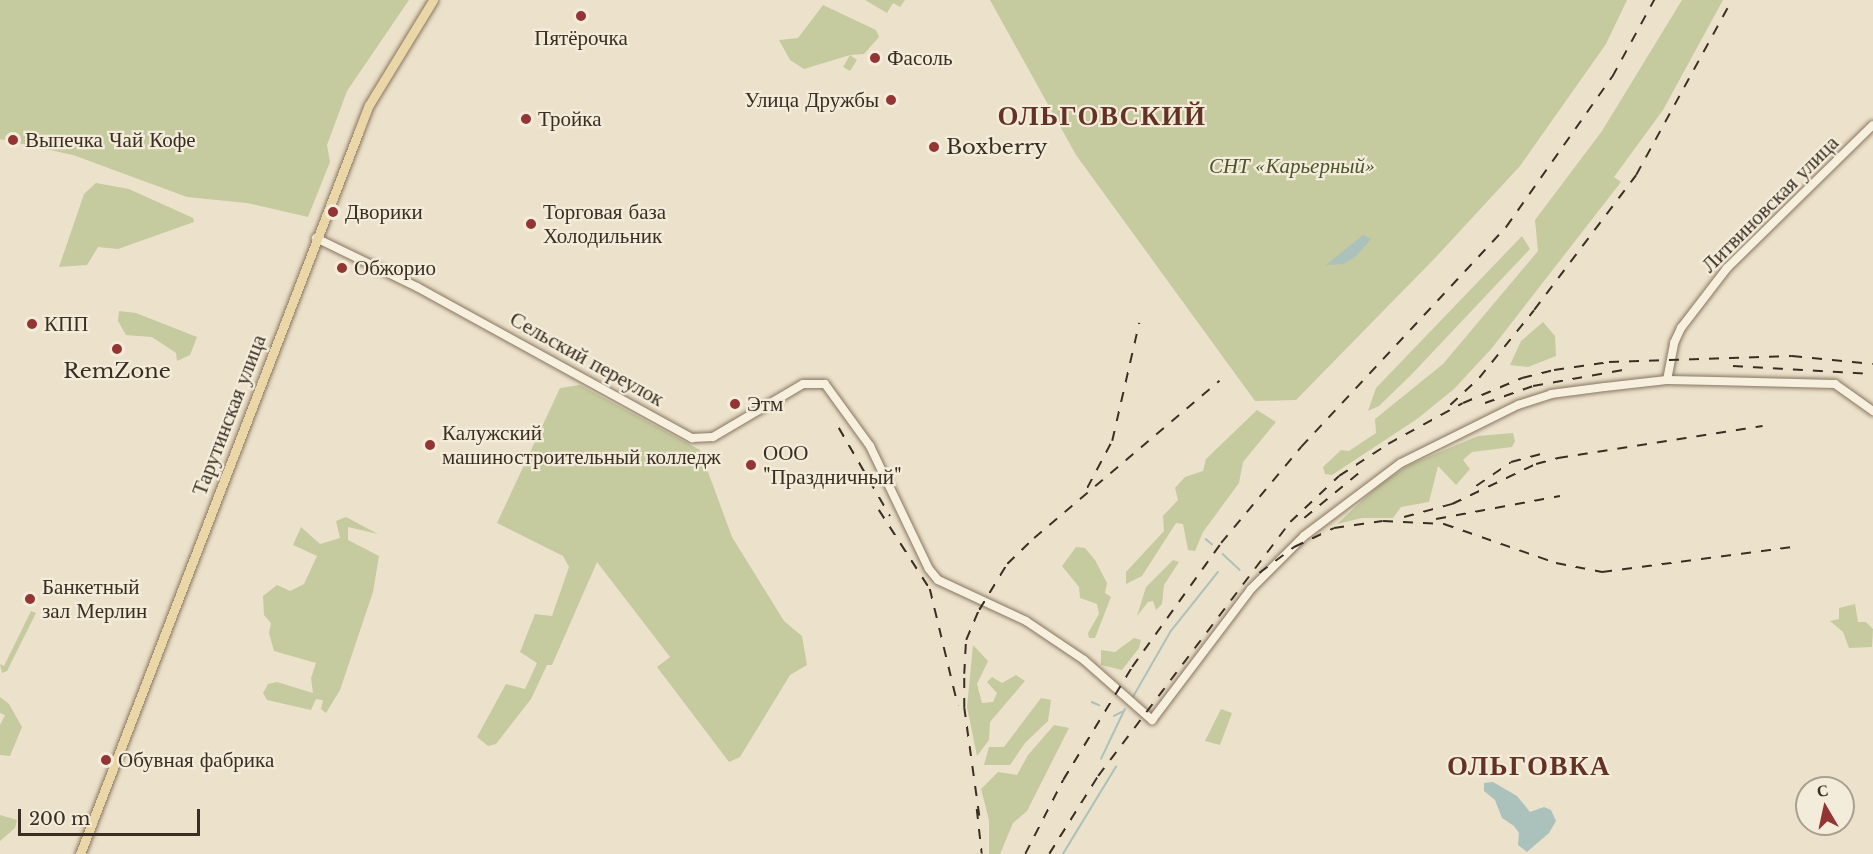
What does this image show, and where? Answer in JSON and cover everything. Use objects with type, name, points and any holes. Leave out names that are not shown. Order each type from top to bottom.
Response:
[{"type":"main road","name":"Тарутинская улица","points":[[80,854],[369,105],[433,0]]},
{"type":"street","name":"Литвиновская улица","points":[[1667,380],[1674,343],[1681,328],[1727,267],[1873,125]]},
{"type":"street","name":"Сельский переулок","points":[[316,238],[417,287],[692,438],[713,437],[803,384],[825,384],[870,446],[929,569],[938,580],[1026,621],[1084,660],[1152,720],[1251,589],[1304,536],[1401,462],[1518,405],[1551,394],[1667,380]]},
{"type":"street","points":[[1667,380],[1835,384],[1873,411]]},
{"type":"green space","points":[[0,0],[409,0],[347,91],[327,145],[330,162],[308,217],[247,203],[187,197],[73,155],[0,139]]},
{"type":"green space","points":[[865,0],[905,0],[900,7],[893,3],[887,13]]},
{"type":"green space","name":"СНТ «Карьерный»","points":[[990,0],[1627,0],[1606,44],[1520,166],[1436,257],[1296,400],[1255,401],[1076,155]]},
{"type":"green space","points":[[1682,0],[1723,0],[1663,110],[1614,177],[1621,182],[1492,348],[1454,389],[1417,419],[1332,475],[1325,474],[1323,467],[1341,450],[1349,451],[1376,433],[1375,419],[1443,364],[1538,251],[1535,220],[1602,131]]},
{"type":"green space","points":[[823,5],[876,30],[879,37],[864,54],[850,55],[804,69],[790,60],[779,40],[798,38]]},
{"type":"green space","points":[[850,55],[857,60],[850,71],[843,67]]},
{"type":"green space","points":[[96,183],[129,189],[193,218],[194,222],[118,249],[98,247],[87,265],[59,267],[84,194]]},
{"type":"green space","points":[[1522,236],[1530,249],[1411,375],[1379,406],[1368,411],[1376,388]]},
{"type":"green space","points":[[119,311],[136,313],[197,337],[190,355],[177,361],[176,353],[152,337],[126,335],[118,321]]},
{"type":"green space","points":[[1543,322],[1555,336],[1556,356],[1528,367],[1510,365],[1521,341]]},
{"type":"green space","points":[[580,385],[700,450],[732,537],[784,621],[802,636],[807,665],[790,675],[740,757],[729,762],[657,667],[670,657],[597,562],[552,665],[547,665],[531,699],[496,744],[488,746],[477,737],[506,684],[525,689],[537,663],[520,652],[535,614],[552,616],[569,567],[563,556],[497,523],[560,388]]},
{"type":"green space","points":[[1257,410],[1276,422],[1243,462],[1239,483],[1203,532],[1195,551],[1188,550],[1183,524],[1176,523],[1142,576],[1126,584],[1126,572],[1164,531],[1163,516],[1178,500],[1175,488],[1185,477],[1203,471],[1206,459]]},
{"type":"green space","points":[[1513,433],[1515,441],[1512,447],[1472,452],[1463,460],[1470,469],[1456,485],[1438,466],[1429,502],[1401,507],[1393,518],[1362,518],[1337,524],[1378,486],[1409,465],[1478,436]]},
{"type":"green space","points":[[346,517],[378,534],[348,527],[348,540],[379,556],[373,592],[340,690],[326,713],[321,709],[323,700],[316,699],[311,710],[267,700],[263,693],[268,684],[277,682],[313,693],[311,678],[316,663],[274,651],[269,633],[271,623],[264,615],[263,596],[277,585],[290,591],[304,584],[317,556],[293,545],[301,527],[320,544],[340,538],[336,521]]},
{"type":"green space","points":[[1076,547],[1085,548],[1095,560],[1107,583],[1105,593],[1111,597],[1095,638],[1089,638],[1088,633],[1099,614],[1097,604],[1080,598],[1079,587],[1062,566]]},
{"type":"green space","points":[[1173,560],[1179,562],[1164,585],[1162,604],[1156,610],[1153,601],[1148,602],[1137,616],[1146,587]]},
{"type":"green space","points":[[1855,604],[1858,622],[1866,622],[1873,629],[1872,647],[1849,648],[1843,632],[1830,621],[1839,619],[1839,608]]},
{"type":"green space","points":[[31,611],[36,613],[7,671],[2,673],[0,664],[4,666]]},
{"type":"green space","points":[[1134,638],[1141,640],[1139,648],[1122,670],[1101,665],[1101,650],[1115,652]]},
{"type":"green space","points":[[973,645],[988,661],[977,684],[982,703],[993,702],[997,693],[987,682],[992,677],[1002,683],[1016,675],[1025,681],[990,722],[989,740],[977,756],[967,707]]},
{"type":"green space","points":[[0,697],[9,704],[22,727],[10,756],[0,755],[0,725],[5,715],[0,713]]},
{"type":"green space","points":[[1041,698],[1051,700],[1048,721],[1025,743],[1010,765],[984,765],[989,747],[1004,747]]},
{"type":"green space","points":[[1221,709],[1232,713],[1220,745],[1205,741]]},
{"type":"green space","points":[[1054,725],[1069,728],[1027,811],[1013,823],[1000,854],[989,854],[989,820],[981,789],[998,772],[1017,775],[1028,755]]},
{"type":"green space","points":[[0,815],[17,820],[15,828],[0,841]]},
{"type":"water","points":[[1363,235],[1371,239],[1355,257],[1343,264],[1326,265]]},
{"type":"water","points":[[1493,782],[1517,796],[1530,812],[1544,807],[1551,810],[1556,821],[1549,833],[1527,852],[1518,845],[1519,833],[1514,826],[1502,818],[1495,800],[1484,791],[1484,783]]},
{"type":"waterway","points":[[1206,539],[1212,544]]},
{"type":"waterway","points":[[1223,554],[1240,570]]},
{"type":"waterway","points":[[1133,697],[1171,631],[1218,572]]},
{"type":"waterway","points":[[1092,702],[1099,705]]},
{"type":"waterway","points":[[1101,759],[1125,709]]},
{"type":"waterway","points":[[1114,716],[1122,712]]},
{"type":"waterway","points":[[1063,854],[1116,767]]},
{"type":"railway","points":[[1025,854],[1063,780],[1132,667],[1221,543],[1301,447],[1506,227],[1612,77],[1654,0]]},
{"type":"railway","points":[[1450,405],[1479,378],[1534,310],[1636,175],[1732,0]]},
{"type":"railway","points":[[1087,488],[1112,441],[1139,323]]},
{"type":"railway","points":[[1049,854],[1098,776],[1290,522],[1339,476],[1388,444],[1463,403],[1522,378],[1554,370],[1609,362],[1792,356],[1873,364]]},
{"type":"railway","points":[[1733,366],[1873,374]]},
{"type":"railway","points":[[1485,403],[1533,386],[1628,369]]},
{"type":"railway","points":[[979,816],[964,708],[966,640],[979,610],[1007,564],[1034,538],[1219,381]]},
{"type":"railway","points":[[1404,517],[1452,504],[1536,464],[1558,458],[1763,426]]},
{"type":"railway","points":[[839,428],[890,516]]},
{"type":"railway","points":[[1476,486],[1511,462],[1540,454]]},
{"type":"railway","points":[[1304,518],[1360,472]]},
{"type":"railway","points":[[1436,519],[1560,496]]},
{"type":"railway","points":[[879,510],[930,589],[958,706]]},
{"type":"railway","points":[[1259,573],[1294,547],[1334,528],[1383,521],[1444,524],[1556,563],[1602,572],[1799,546]]},
{"type":"railway","points":[[977,809],[982,854]]},
{"type":"place","name":"Пятёрочка","points":[[581,16]]},
{"type":"place","name":"Фасоль","points":[[875,58]]},
{"type":"place","name":"Улица Дружбы","points":[[891,100]]},
{"type":"place","name":"Тройка","points":[[526,119]]},
{"type":"place","name":"Выпечка Чай Кофе","points":[[13,140]]},
{"type":"place","name":"Boxberry","points":[[934,147]]},
{"type":"place","name":"Дворики","points":[[333,212]]},
{"type":"place","name":"Торговая база Холодильник","points":[[531,224]]},
{"type":"place","name":"Обжорио","points":[[342,268]]},
{"type":"place","name":"КПП","points":[[32,324]]},
{"type":"place","name":"RemZone","points":[[117,349]]},
{"type":"place","name":"Этм","points":[[735,404]]},
{"type":"place","name":"Калужский машиностроительный колледж","points":[[430,445]]},
{"type":"place","name":"ООО \"Праздничный\"","points":[[751,465]]},
{"type":"place","name":"Банкетный зал Мерлин","points":[[30,599]]},
{"type":"place","name":"Обувная фабрика","points":[[106,760]]},
{"type":"district","name":"ОЛЬГОВСКИЙ","points":[[1102,116]]},
{"type":"district","name":"ОЛЬГОВКА","points":[[1529,766]]}]
